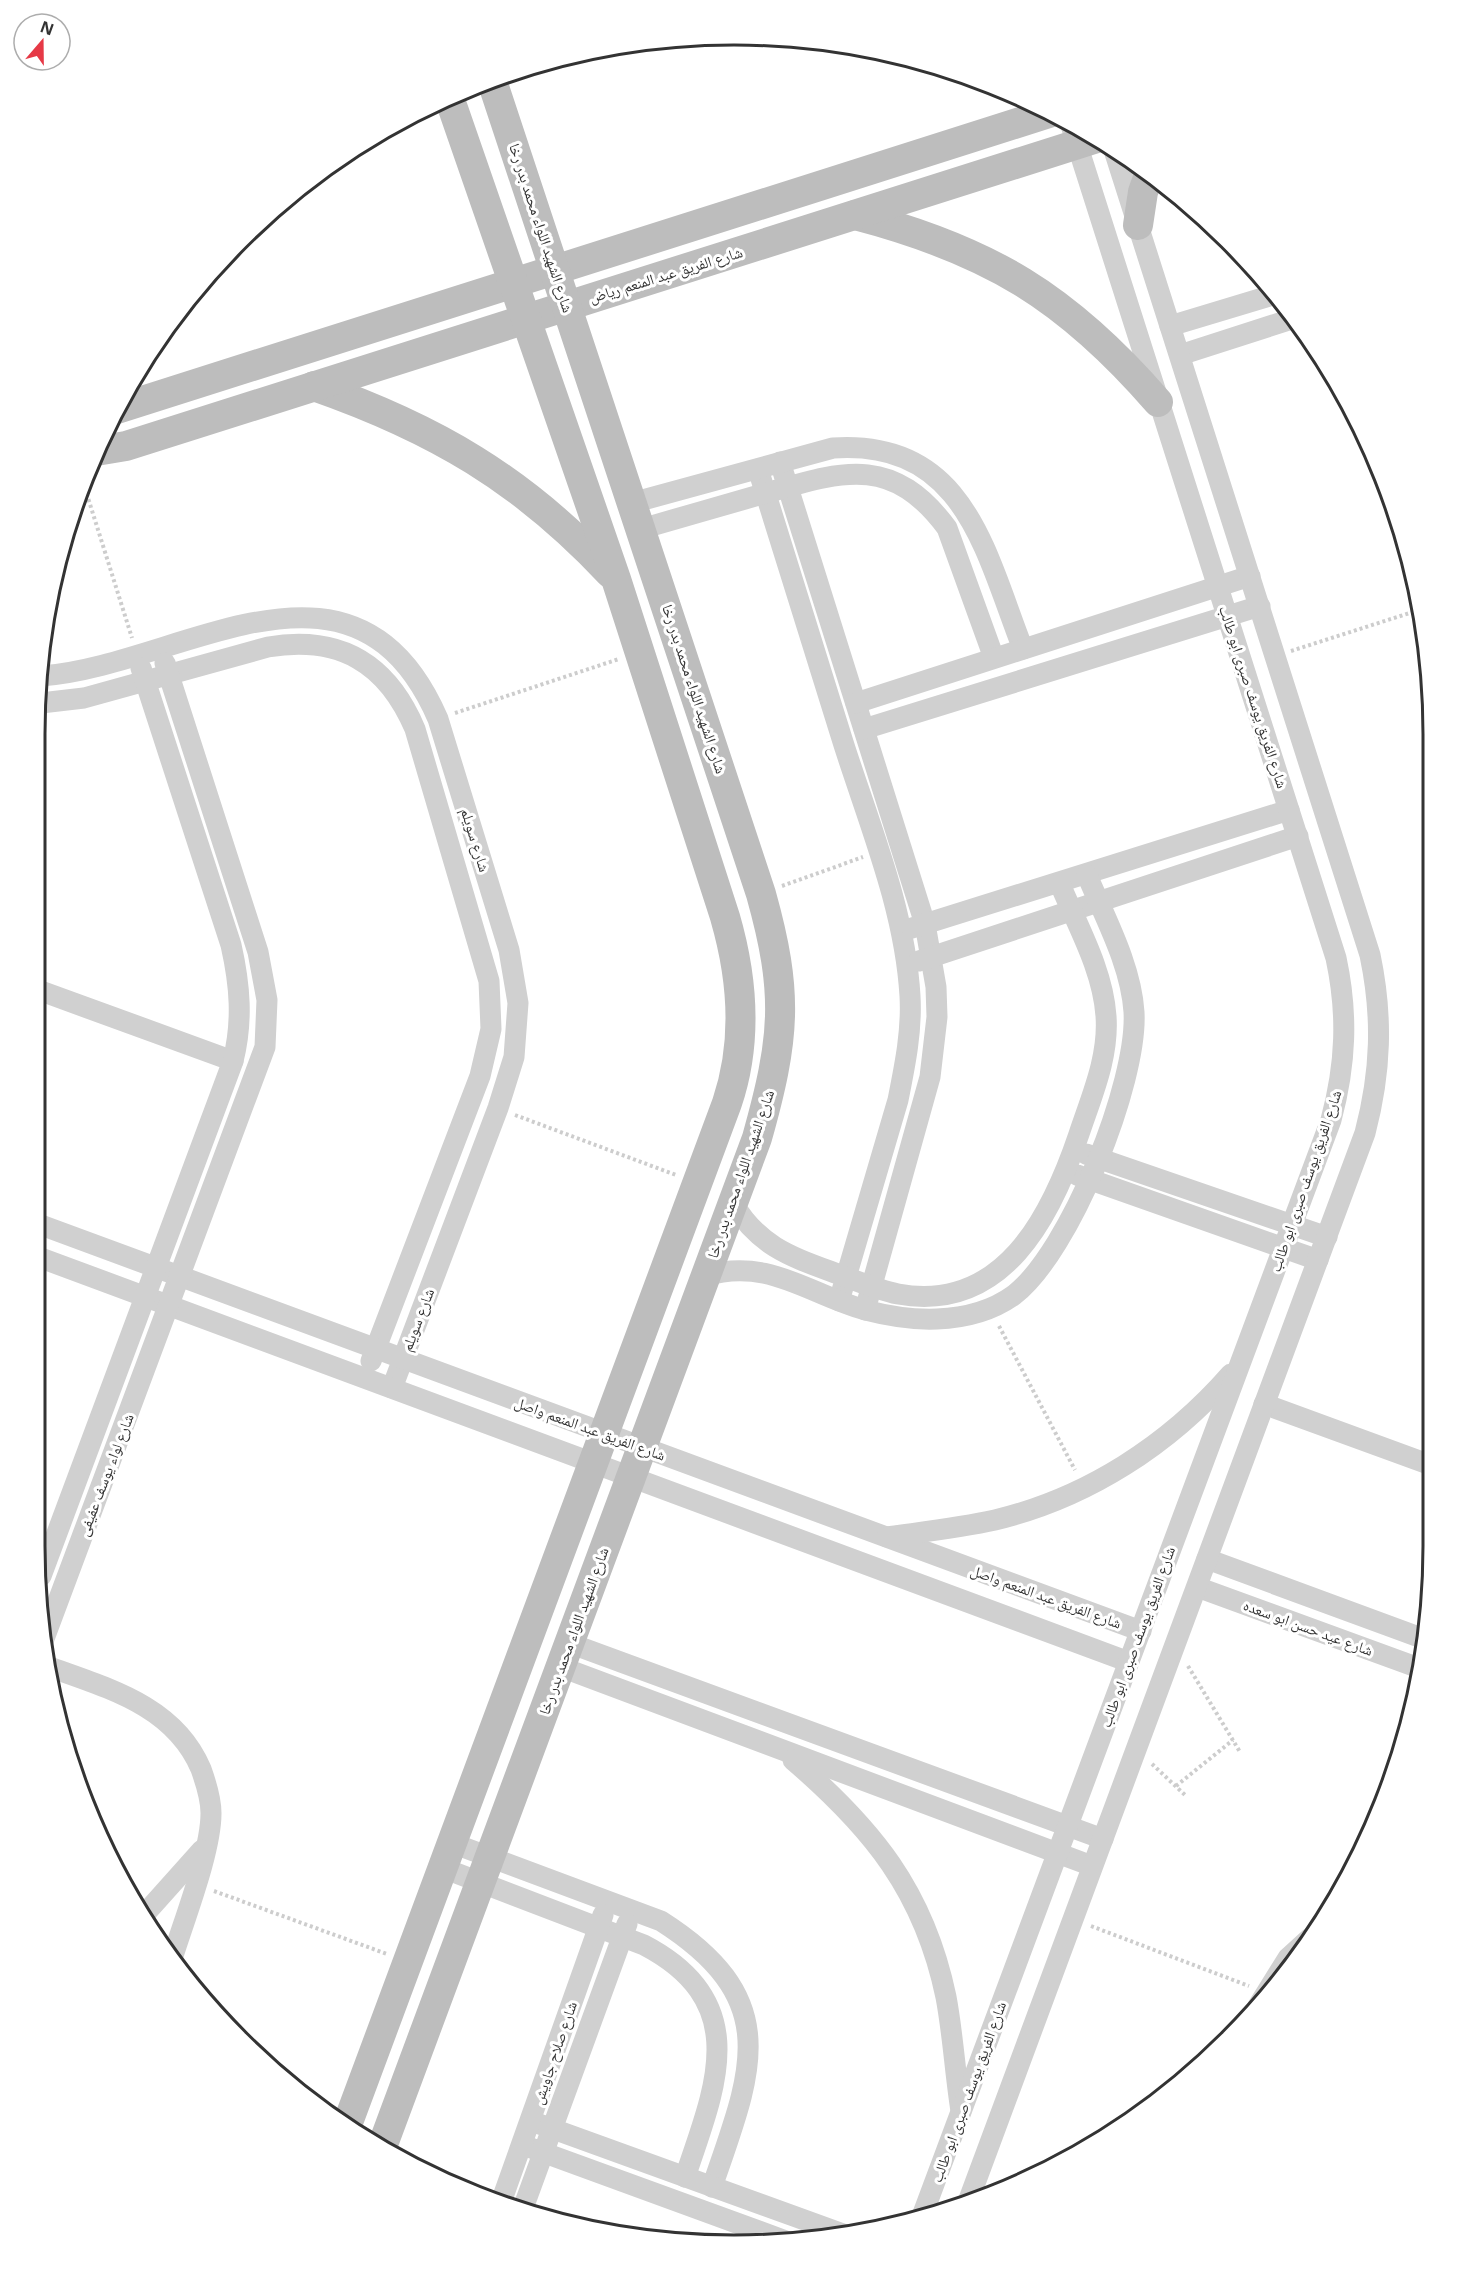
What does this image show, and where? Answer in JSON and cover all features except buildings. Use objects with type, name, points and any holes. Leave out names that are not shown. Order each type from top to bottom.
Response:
[{"type":"street","name":"شارع الشهيد اللواء محمد بدر رخا","points":[[385,2140],[757,1138],[779,1048],[782,1012],[780,976],[774,941],[761,894],[494,88]]},
{"type":"street","points":[[350,2118],[727,1103],[738,1059],[742,1023],[741,987],[735,951],[725,917],[616,579],[452,105]]},
{"type":"street","points":[[128,405],[1038,116]]},
{"type":"street","name":"شارع الفريق عبد المنعم رياض","points":[[107,449],[126,446],[855,215],[1077,136]]},
{"type":"street","name":"شارع الفريق يوسف صبرى ابو طالب","points":[[925,2208],[1331,1120],[1340,1088],[1346,1023],[1336,958],[1158,402],[1082,140]]},
{"type":"street","points":[[972,2192],[1327,1237],[1365,1133],[1375,1096],[1380,1025],[1370,955],[1118,161]]},
{"type":"street","points":[[1138,225],[1146,182]]},
{"type":"street","points":[[855,215],[914,230],[970,252],[1023,281],[1073,316],[1111,350],[1158,402]]},
{"type":"street","points":[[1170,326],[1266,297]]},
{"type":"street","points":[[1179,355],[1285,321]]},
{"type":"street","points":[[314,386],[411,424],[457,448],[501,476],[542,507],[616,579]]},
{"type":"street","points":[[637,516],[758,469],[833,448],[859,446],[890,453],[926,470],[961,502],[974,523],[1023,649]]},
{"type":"street","points":[[780,462],[925,924],[932,957],[937,1017],[930,1077],[865,1310]]},
{"type":"street","points":[[758,469],[878,852],[902,932],[907,964],[910,1021],[905,1066],[898,1100],[839,1301]]},
{"type":"street","points":[[637,516],[765,494],[830,475],[852,473],[875,476],[916,494],[947,528],[994,658]]},
{"type":"street","points":[[856,703],[1250,576]]},
{"type":"street","points":[[864,729],[1260,606]]},
{"type":"street","name":"شارع سويلم","points":[[48,675],[82,671],[268,619],[297,616],[326,618],[354,627],[399,657],[415,676],[438,719],[515,976],[518,1030],[514,1057],[498,1108],[392,1388]]},
{"type":"street","name":"شارع سويلم","points":[[46,702],[84,698],[268,647],[293,643],[317,644],[341,650],[364,661],[386,679],[404,702],[415,729],[487,973],[492,1005],[491,1029],[480,1076],[364,1378]]},
{"type":"street","name":"شارع لواء يوسف عفيفى","points":[[50,1624],[258,1071],[265,1047],[267,1012],[258,952],[160,648]]},
{"type":"street","name":"شارع لواء يوسف عفيفى","points":[[45,1549],[48,1533],[146,1297],[233,1061],[239,1038],[240,990],[231,945],[137,655]]},
{"type":"street","points":[[902,932],[1289,810]]},
{"type":"street","points":[[907,964],[1298,836]]},
{"type":"street","points":[[705,1276],[730,1270],[757,1270],[783,1277],[865,1310],[900,1317],[936,1319],[964,1317],[990,1309],[1014,1295],[1052,1253],[1089,1179],[1126,1072],[1132,1044],[1134,1012],[1129,985],[1087,875]]},
{"type":"street","points":[[733,1203],[750,1228],[774,1248],[846,1277],[898,1294],[926,1296],[952,1293],[978,1285],[999,1272],[1032,1234],[1066,1170],[1102,1065],[1106,1040],[1102,990],[1059,884]]},
{"type":"street","points":[[1102,990],[1129,985]]},
{"type":"street","points":[[45,993],[233,1061]]},
{"type":"street","points":[[1102,1065],[1126,1072]]},
{"type":"street","points":[[1074,1150],[1327,1237]]},
{"type":"street","points":[[1066,1170],[1318,1260]]},
{"type":"street","name":"شارع الفريق عبد المنعم واصل","points":[[45,1227],[1141,1631]]},
{"type":"street","name":"شارع الفريق عبد المنعم واصل","points":[[45,1260],[1129,1662]]},
{"type":"street","points":[[884,1538],[995,1520],[1046,1504],[1084,1487],[1137,1458],[1175,1430],[1210,1398],[1241,1362]]},
{"type":"street","points":[[1264,1404],[1423,1462]]},
{"type":"street","name":"شارع عيد حسن ابو سعده","points":[[1207,1559],[1417,1636]]},
{"type":"street","name":"شارع عيد حسن ابو سعده","points":[[1197,1587],[1412,1666]]},
{"type":"street","points":[[565,1655],[781,1749],[1092,1866]]},
{"type":"street","points":[[565,1655],[1103,1839]]},
{"type":"street","points":[[56,1670],[129,1697],[156,1712],[178,1732],[195,1756],[207,1784],[211,1813],[207,1845],[175,1949]]},
{"type":"street","points":[[781,1749],[835,1797],[868,1831],[896,1869],[919,1913],[935,1954],[946,1998],[961,2113]]},
{"type":"street","points":[[149,1910],[207,1845]]},
{"type":"street","points":[[447,1855],[485,1869],[609,1900],[661,1921],[686,1936],[707,1956],[735,1994],[747,2026],[750,2051],[748,2076],[712,2187]]},
{"type":"street","points":[[485,1869],[599,1927],[669,1958],[686,1974],[701,1994],[712,2017],[717,2042],[718,2067],[713,2094],[685,2177]]},
{"type":"street","name":"شارع صلاح جاويش","points":[[504,2195],[609,1900]]},
{"type":"street","name":"شارع صلاح جاويش","points":[[525,2202],[632,1909]]},
{"type":"street","points":[[531,2121],[828,2228]]},
{"type":"street","points":[[522,2144],[768,2234]]},
{"type":"path","points":[[88,497],[137,655]]},
{"type":"path","points":[[1275,656],[1412,612]]},
{"type":"path","points":[[438,719],[639,652]]},
{"type":"path","points":[[761,894],[878,852]]},
{"type":"path","points":[[498,1108],[697,1183]]},
{"type":"path","points":[[990,1309],[1084,1487]]},
{"type":"path","points":[[1175,1645],[1240,1752]]},
{"type":"path","points":[[1176,1786],[1233,1740]]},
{"type":"path","points":[[1136,1749],[1185,1795]]},
{"type":"path","points":[[195,1884],[407,1962]]},
{"type":"path","points":[[1073,1920],[1260,1990]]}]
